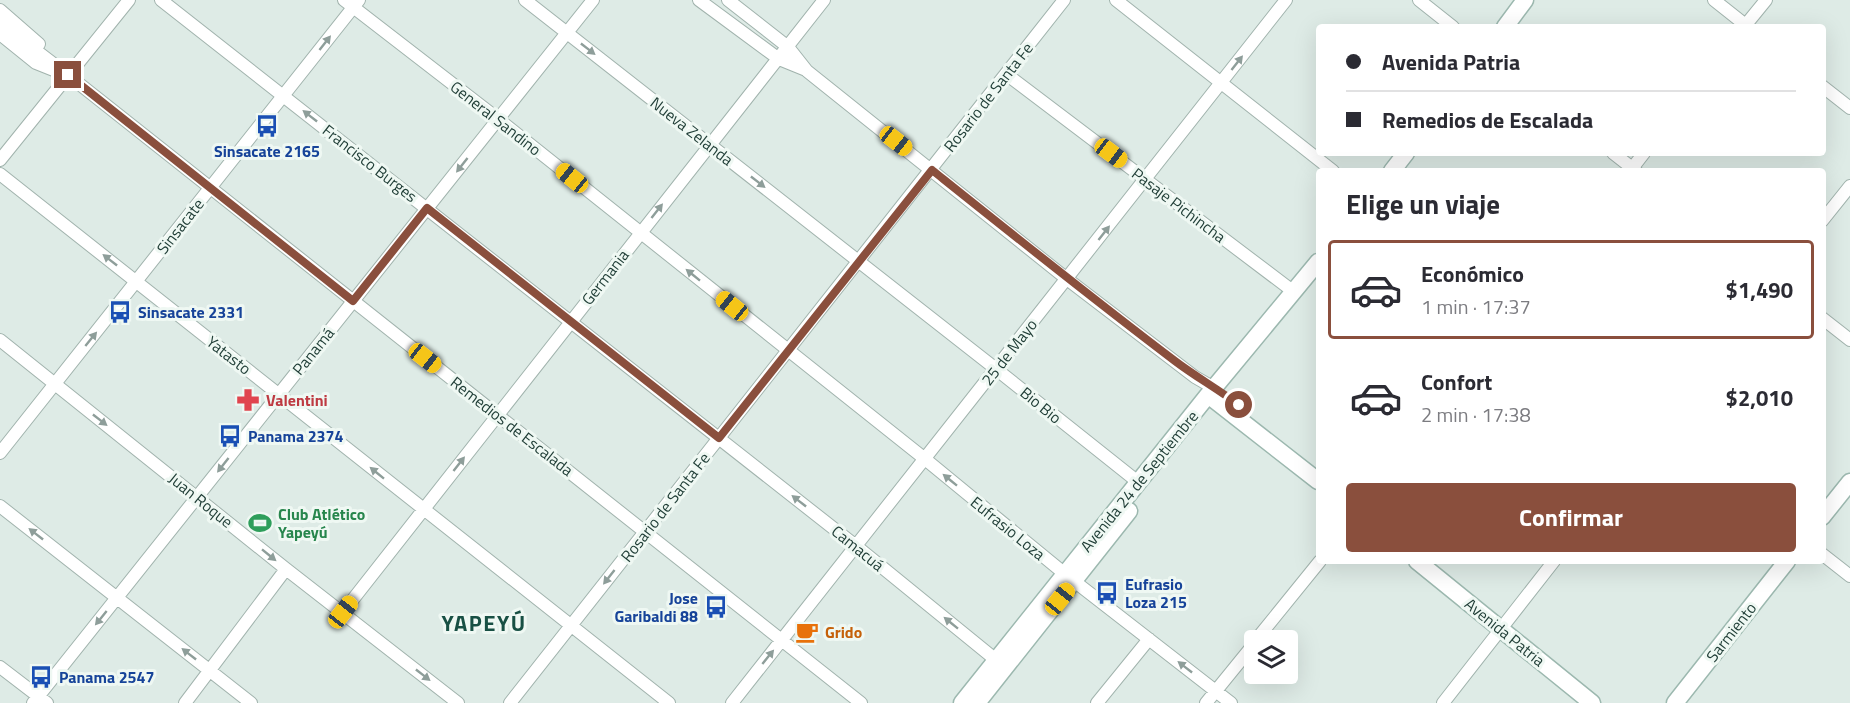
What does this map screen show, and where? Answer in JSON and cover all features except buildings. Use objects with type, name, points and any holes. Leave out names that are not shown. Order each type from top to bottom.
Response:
[{"type":"main road","points":[[1507,24],[1526,0]]},
{"type":"main road","points":[[1394,168],[1404,156]]},
{"type":"main road","name":"Avenida 24 de Septiembre","points":[[962,703],[996,660],[1070,578],[1316,264]]},
{"type":"main road","points":[[1213,398],[1316,468]]},
{"type":"main road","points":[[1213,398],[1316,479]]},
{"type":"main road","name":"Avenida 24 de Septiembre","points":[[977,703],[1138,482],[1213,398]]},
{"type":"main road","points":[[1826,512],[1850,482]]},
{"type":"main road","name":"Avenida Patria","points":[[1421,564],[1607,703]]},
{"type":"main road","name":"Avenida Patria","points":[[1437,564],[1592,703]]},
{"type":"main road","name":"Sarmiento","points":[[1675,703],[1785,564]]},
{"type":"street","points":[[0,160],[129,0]]},
{"type":"street","name":"Francisco Burges","points":[[161,0],[719,438]]},
{"type":"street","name":"Nueva Zelanda","points":[[525,0],[858,261]]},
{"type":"street","name":"Panamá","points":[[40,701],[117,598],[593,0]]},
{"type":"street","points":[[699,0],[778,59],[807,71]]},
{"type":"street","points":[[728,0],[788,47],[807,71],[1067,279],[1195,377],[1213,398]]},
{"type":"street","name":"Germania","points":[[343,612],[824,0]]},
{"type":"street","name":"Rosario de Santa Fe","points":[[510,703],[1064,0]]},
{"type":"street","points":[[1116,0],[1329,168]]},
{"type":"street","name":"25 de Mayo","points":[[732,703],[1286,0]]},
{"type":"street","points":[[1419,0],[1449,24]]},
{"type":"street","points":[[1714,0],[1744,24]]},
{"type":"street","points":[[1748,24],[1766,0]]},
{"type":"street","name":"Sinsacate","points":[[0,453],[284,95],[352,2]]},
{"type":"street","name":"General Sandino","points":[[352,2],[788,350]]},
{"type":"street","name":"Remedios de Escalada","points":[[0,10],[52,56],[68,75]]},
{"type":"street","name":"Remedios de Escalada","points":[[0,23],[783,639],[861,703]]},
{"type":"street","name":"Remedios de Escalada","points":[[0,34],[36,63],[68,75]]},
{"type":"street","name":"Pasaje Pichincha","points":[[1006,74],[1294,292]]},
{"type":"street","points":[[1826,89],[1850,108]]},
{"type":"street","points":[[1616,156],[1630,168]]},
{"type":"street","name":"Yatasto","points":[[0,174],[669,703]]},
{"type":"street","points":[[1826,216],[1850,186]]},
{"type":"street","name":"Bio Bio","points":[[858,261],[1138,482]]},
{"type":"street","points":[[1826,321],[1850,340]]},
{"type":"street","name":"Juan Roque","points":[[0,340],[286,569],[458,703]]},
{"type":"street","name":"Eufrasio Loza","points":[[788,350],[1070,578],[1231,703]]},
{"type":"street","name":"Camacuá","points":[[719,438],[996,660]]},
{"type":"street","points":[[0,506],[252,703]]},
{"type":"street","points":[[1826,557],[1850,576]]},
{"type":"street","points":[[1265,630],[1318,564]]},
{"type":"street","points":[[1443,703],[1552,564]]},
{"type":"street","points":[[185,703],[286,569]]},
{"type":"street","points":[[1097,703],[1149,639]]},
{"type":"street","points":[[1206,703],[1244,656]]},
{"type":"street","points":[[0,667],[40,701]]},
{"type":"place","name":"Sinsacate 2165","points":[[267,126]]},
{"type":"place","name":"Sinsacate 2331","points":[[120,312]]},
{"type":"place","name":"Valentini","points":[[248,400]]},
{"type":"place","name":"Panama 2374","points":[[230,436]]},
{"type":"place","name":"Club Atlético Yapeyú","points":[[260,523]]},
{"type":"place","name":"Eufrasio Loza 215","points":[[1107,593]]},
{"type":"place","name":"Jose Garibaldi 88","points":[[716,607]]},
{"type":"place","name":"Grido","points":[[807,632]]},
{"type":"place","name":"Panama 2547","points":[[41,677]]},
{"type":"district","name":"YAPEYÚ","points":[[484,623]]},
{"type":"route","points":[[68,75],[353,301],[427,208],[719,438],[932,170],[1085,293],[1195,377],[1239,405]]}]
